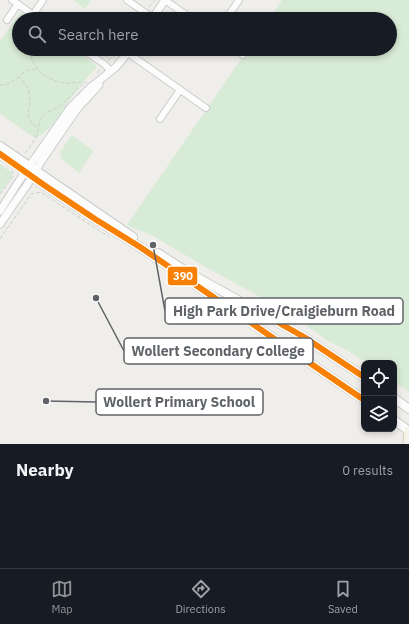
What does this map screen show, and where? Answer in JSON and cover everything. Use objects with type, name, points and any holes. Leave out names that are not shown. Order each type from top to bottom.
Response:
[{"type":"main road","points":[[0,146],[21,160],[31,171],[95,219],[140,247],[361,398]]},
{"type":"main road","points":[[0,154],[31,171],[186,271],[304,337],[361,375]]},
{"type":"main road","points":[[397,400],[408,407]]},
{"type":"main road","points":[[397,422],[409,431],[408,444]]},
{"type":"street","points":[[12,0],[29,12]]},
{"type":"street","points":[[35,12],[43,0]]},
{"type":"street","points":[[127,0],[144,12]]},
{"type":"street","points":[[156,12],[165,0],[182,12]]},
{"type":"street","points":[[231,12],[239,0]]},
{"type":"street","points":[[12,12],[18,4]]},
{"type":"street","points":[[7,20],[12,13]]},
{"type":"street","points":[[92,56],[111,71]]},
{"type":"street","points":[[0,224],[70,108],[91,87],[121,62],[124,56]]},
{"type":"street","points":[[135,56],[206,108]]},
{"type":"street","points":[[160,119],[180,90]]},
{"type":"street","points":[[0,211],[31,171]]},
{"type":"path","points":[[21,160],[35,139],[42,117],[61,105],[78,88],[87,82],[63,83],[50,78],[38,70],[31,56]]},
{"type":"path","points":[[95,76],[104,64],[115,56]]},
{"type":"path","points":[[0,85],[10,84],[18,76],[28,70],[38,70]]},
{"type":"path","points":[[18,76],[25,83],[29,91],[30,98],[28,111],[30,119],[33,124],[39,128]]},
{"type":"path","points":[[0,194],[12,176],[12,171],[8,168]]},
{"type":"path","points":[[0,239],[31,194],[41,192],[112,238]]},
{"type":"green space","points":[[73,0],[91,0],[85,9]]},
{"type":"green space","points":[[282,0],[409,0],[409,392],[397,384],[397,360],[362,360],[350,352],[328,341],[302,322],[260,297],[153,236],[127,225],[243,56],[397,56],[397,12],[274,12]]},
{"type":"green space","points":[[12,24],[12,56],[83,56],[96,65],[96,68],[79,87],[47,131],[35,138],[0,114],[0,41]]},
{"type":"green space","points":[[72,135],[93,151],[79,173],[61,158],[60,152]]},
{"type":"green space","points":[[0,164],[11,172],[12,176],[0,193]]},
{"type":"transit line","name":"390","points":[[0,154],[95,219],[140,247],[361,398]]},
{"type":"transit line","name":"390","points":[[265,315],[304,337],[361,375]]},
{"type":"place","name":"High Park Drive/Craigieburn Road","points":[[153,245]]},
{"type":"place","name":"Wollert Secondary College","points":[[96,298]]},
{"type":"place","name":"Wollert Primary School","points":[[46,401]]}]
